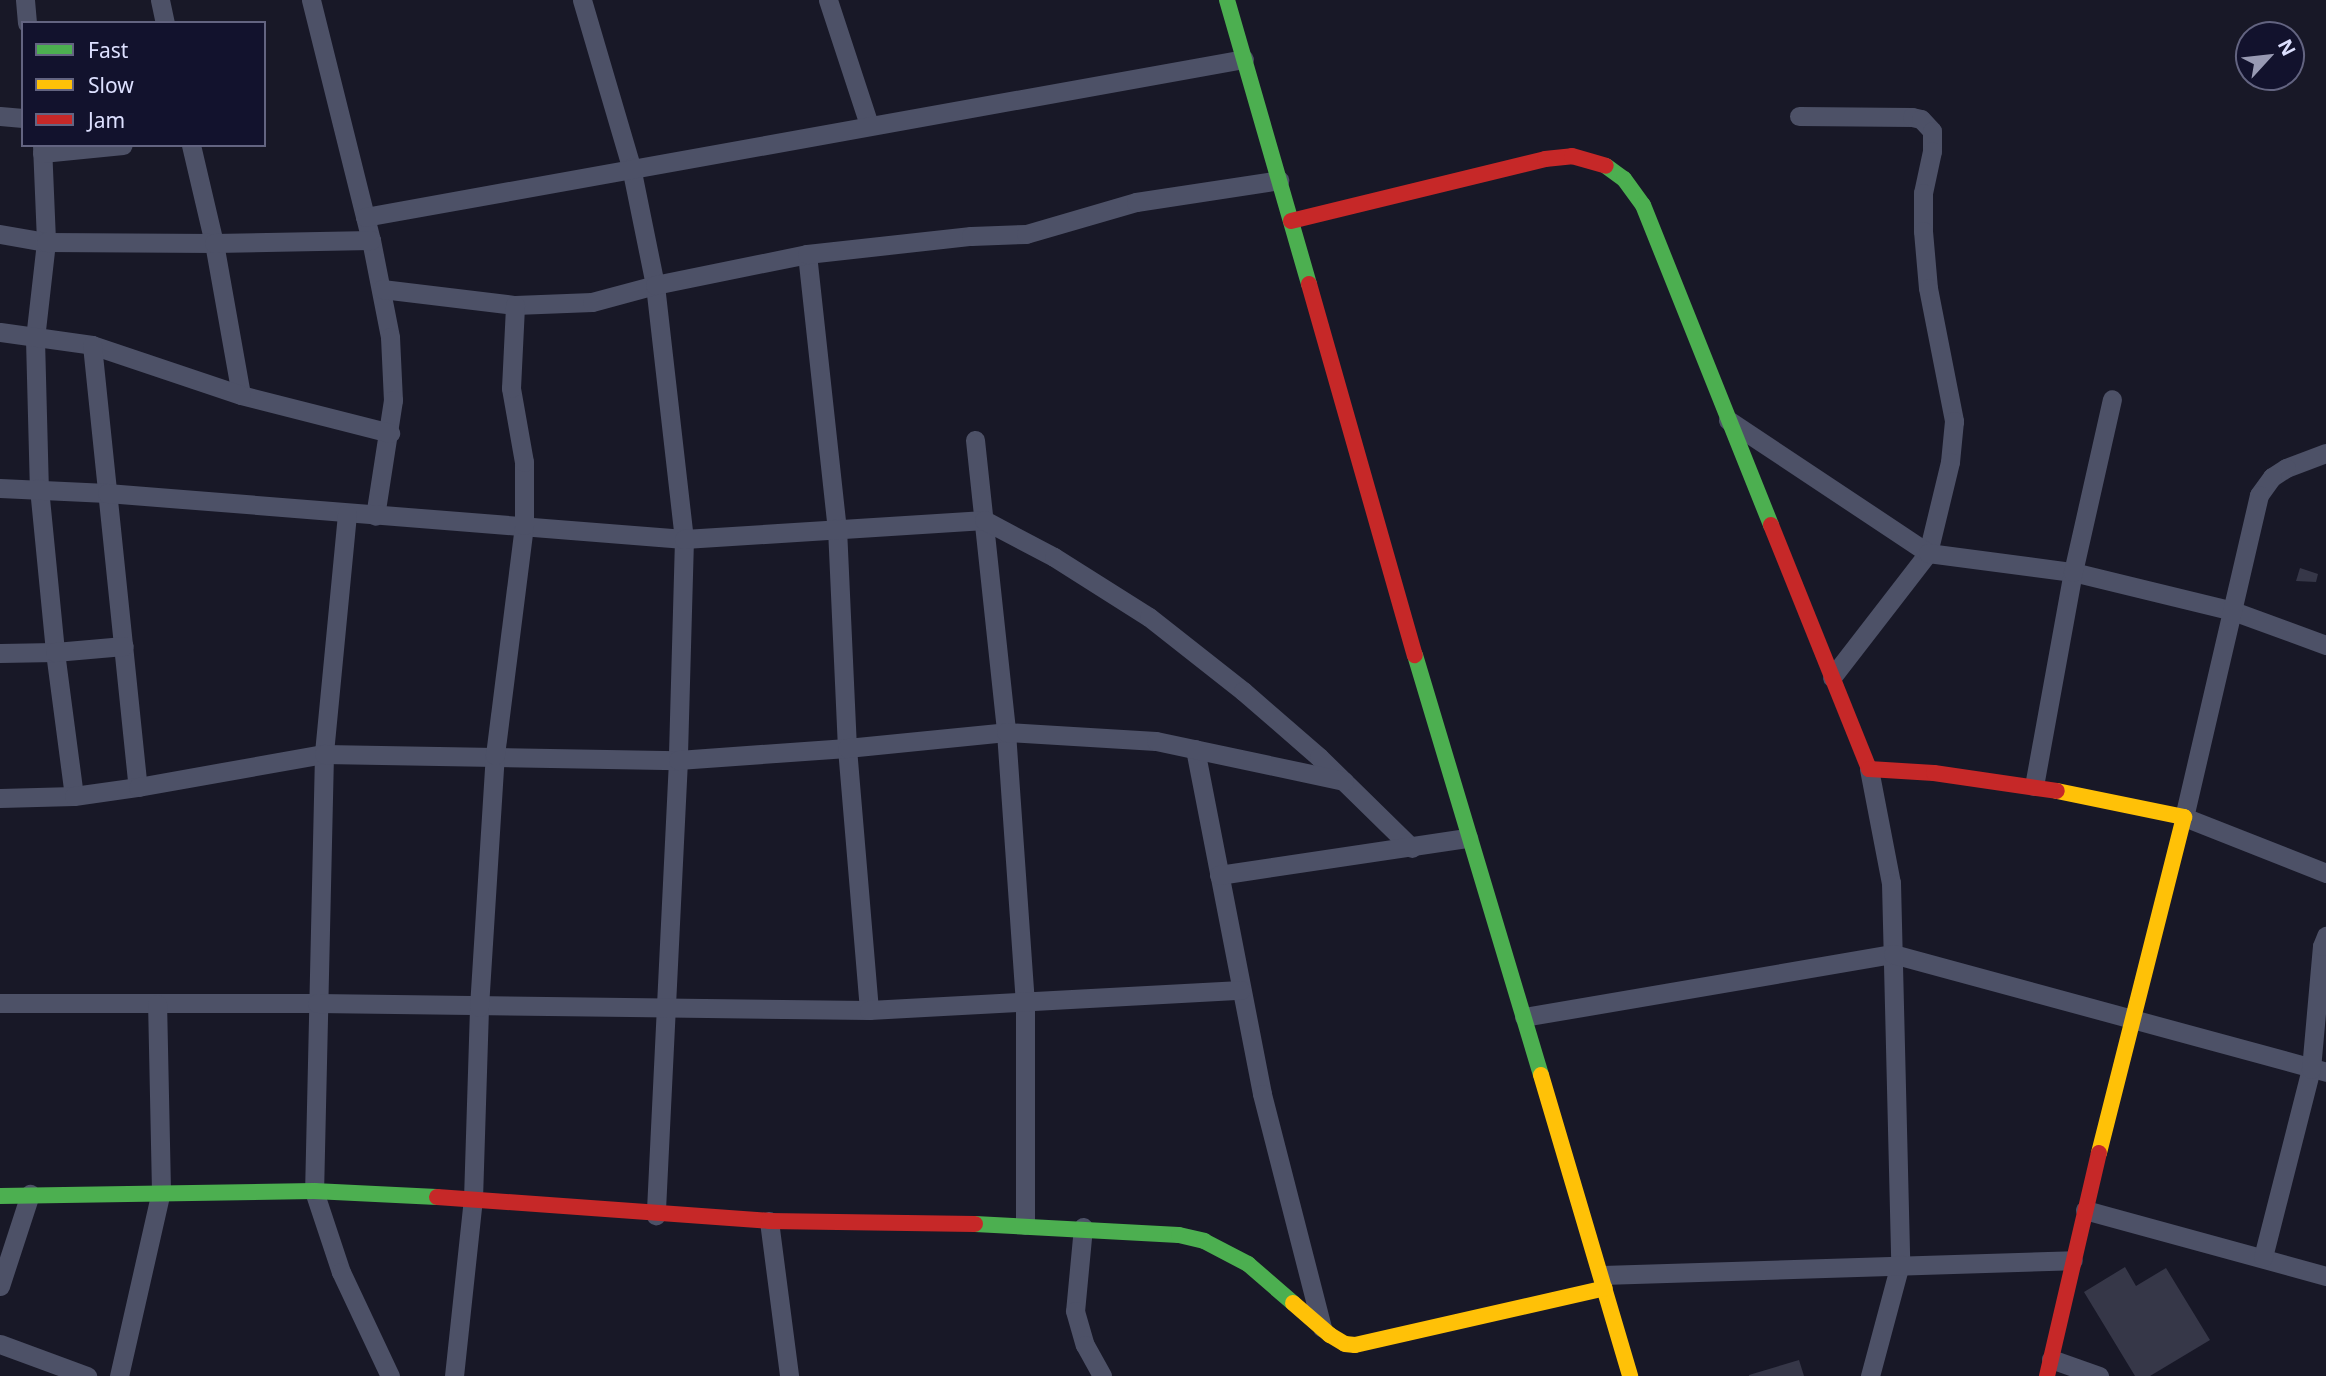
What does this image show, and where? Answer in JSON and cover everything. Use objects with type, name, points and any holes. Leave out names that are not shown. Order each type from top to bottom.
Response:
[{"type":"main road","points":[[1227,0],[1468,838],[1630,1376]]},
{"type":"main road","points":[[1291,221],[1545,159],[1572,156],[1600,162],[1624,178],[1643,205],[1869,769],[1934,773],[2034,786],[2184,817],[2131,1019],[2049,1368]]},
{"type":"main road","points":[[0,1196],[161,1191],[314,1191],[472,1199],[656,1215],[769,1221],[1025,1225],[1179,1235],[1204,1241],[1266,1277],[1337,1340],[1355,1345],[1603,1281]]},
{"type":"street","points":[[25,0],[27,21]]},
{"type":"street","points":[[160,0],[165,21]]},
{"type":"street","points":[[311,0],[382,289],[393,366],[390,433],[375,516]]},
{"type":"street","points":[[582,0],[631,167],[656,285],[684,539],[678,760],[656,1215]]},
{"type":"street","points":[[828,0],[869,125]]},
{"type":"street","points":[[365,216],[1244,59]]},
{"type":"street","points":[[0,116],[21,118]]},
{"type":"street","points":[[1799,116],[1912,117],[1927,124],[1934,137],[1923,193],[1923,230],[1928,288],[1939,357],[1952,405],[1954,438],[1928,553],[1832,677]]},
{"type":"street","points":[[74,796],[55,652],[39,488],[35,339],[46,242],[42,149],[82,147]]},
{"type":"street","points":[[191,147],[214,243],[241,395]]},
{"type":"street","points":[[382,289],[515,305],[592,302],[656,285],[807,254],[971,236],[1026,234],[1163,196],[1279,180]]},
{"type":"street","points":[[0,234],[46,242],[371,240]]},
{"type":"street","points":[[807,254],[837,528],[846,748],[869,1010]]},
{"type":"street","points":[[454,1376],[472,1199],[479,1007],[495,755],[524,525],[524,463],[511,388],[515,305]]},
{"type":"street","points":[[0,332],[92,345],[241,395],[390,433]]},
{"type":"street","points":[[92,345],[138,787]]},
{"type":"street","points":[[2034,786],[2073,572],[2112,399]]},
{"type":"street","points":[[1727,419],[1928,553],[2073,572],[2233,611],[2326,645]]},
{"type":"street","points":[[975,440],[1006,732],[1025,1004],[1025,1225]]},
{"type":"street","points":[[2326,453],[2286,468],[2272,477],[2259,495],[2184,817],[2326,873]]},
{"type":"street","points":[[0,488],[107,493],[684,539],[984,520],[1054,556],[1149,617],[1243,691],[1345,782],[1412,848]]},
{"type":"street","points":[[347,514],[324,754],[314,1191],[341,1272],[390,1376]]},
{"type":"street","points":[[0,653],[55,652],[124,646]]},
{"type":"street","points":[[0,798],[74,796],[324,754],[678,760],[846,748],[1006,732],[1120,737],[1195,749],[1345,782]]},
{"type":"street","points":[[1195,749],[1240,990],[1276,1156],[1322,1327]]},
{"type":"street","points":[[1869,769],[1891,883],[1900,1264],[1870,1376]]},
{"type":"street","points":[[1219,875],[1468,838]]},
{"type":"street","points":[[2263,1257],[2318,1071],[2326,936]]},
{"type":"street","points":[[1524,1017],[1893,954],[2318,1071]]},
{"type":"street","points":[[0,1003],[317,1003],[869,1010],[1025,1004],[1240,990]]},
{"type":"street","points":[[119,1376],[161,1191],[157,1004]]},
{"type":"street","points":[[0,1286],[30,1194]]},
{"type":"street","points":[[2085,1210],[2326,1276]]},
{"type":"street","points":[[769,1221],[786,1375]]},
{"type":"street","points":[[1083,1227],[1075,1311],[1085,1345],[1102,1376]]},
{"type":"street","points":[[1603,1281],[1900,1264],[2073,1260]]},
{"type":"street","points":[[0,1344],[87,1376]]},
{"type":"street","points":[[2049,1368],[2099,1376]]},
{"type":"building","points":[[2300,568],[2318,574],[2316,582],[2296,581]]},
{"type":"building","points":[[2125,1267],[2136,1286],[2166,1268],[2210,1340],[2150,1376],[2135,1376],[2084,1292]]},
{"type":"building","points":[[1799,1360],[1804,1376],[1749,1376],[1749,1375]]},
{"type":"traffic: fast","points":[[1227,0],[1309,284]]},
{"type":"traffic: fast","points":[[1606,166],[1624,179],[1643,205],[1771,525]]},
{"type":"traffic: fast","points":[[1415,655],[1541,1075]]},
{"type":"traffic: fast","points":[[0,1196],[314,1191],[437,1197]]},
{"type":"traffic: fast","points":[[975,1224],[1179,1235],[1204,1241],[1248,1264],[1293,1303]]},
{"type":"traffic: slow","points":[[2057,791],[2184,817],[2099,1153]]},
{"type":"traffic: slow","points":[[1541,1075],[1630,1376]]},
{"type":"traffic: slow","points":[[1293,1303],[1330,1335],[1345,1344],[1355,1345],[1605,1288]]},
{"type":"traffic: jam","points":[[1291,221],[1545,159],[1572,156],[1606,166]]},
{"type":"traffic: jam","points":[[1309,284],[1415,655]]},
{"type":"traffic: jam","points":[[1771,525],[1869,769],[1934,773],[2057,791]]},
{"type":"traffic: jam","points":[[2047,1376],[2099,1153]]},
{"type":"traffic: jam","points":[[437,1197],[769,1221],[975,1224]]}]
